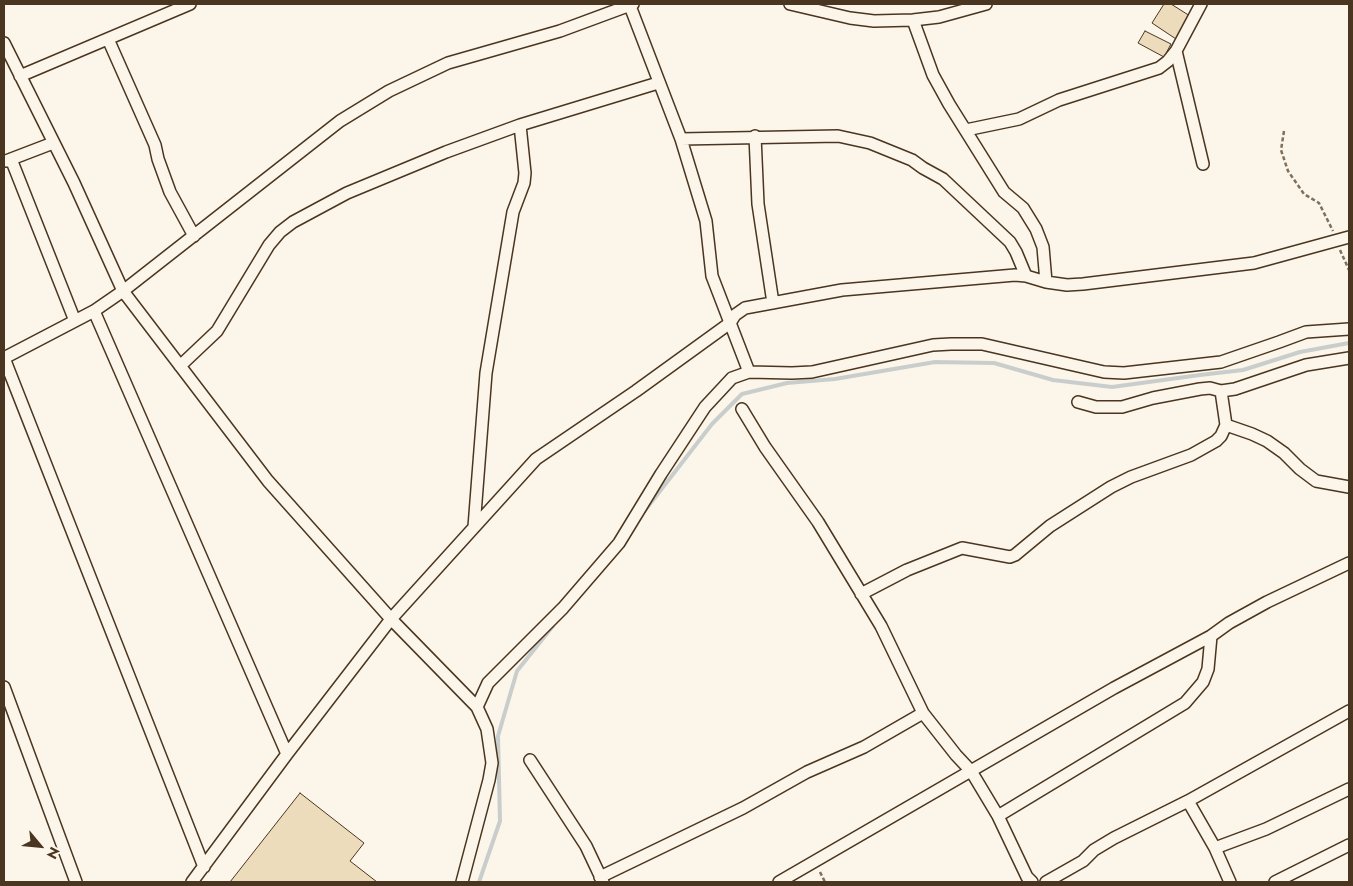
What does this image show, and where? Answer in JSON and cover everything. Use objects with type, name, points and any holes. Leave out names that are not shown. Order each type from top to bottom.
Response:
[{"type":"street","points":[[20,76],[190,4]]},
{"type":"street","points":[[790,4],[866,20],[913,20],[939,17],[986,4]]},
{"type":"street","points":[[966,130],[1019,119],[1059,100],[1159,68],[1176,51],[1201,4]]},
{"type":"street","points":[[204,867],[4,358],[94,311],[124,291],[340,121],[389,91],[448,63],[560,32],[631,5],[658,83],[681,139],[706,221],[712,276],[749,372]]},
{"type":"street","points":[[913,20],[933,75],[1004,192],[1022,208],[1036,229],[1043,247],[1046,282]]},
{"type":"street","points":[[108,39],[155,145],[170,192],[194,236]]},
{"type":"street","points":[[4,43],[74,183],[124,291],[268,481],[392,619],[477,707],[487,729],[492,763],[462,882]]},
{"type":"street","points":[[1176,51],[1203,164]]},
{"type":"street","points":[[180,366],[217,331],[269,245],[280,232],[293,222],[347,193],[386,176],[520,125],[658,83]]},
{"type":"street","points":[[474,527],[486,373],[513,212],[524,183],[525,173],[520,125]]},
{"type":"street","points":[[681,139],[756,136],[838,136],[870,143],[912,160],[943,179],[1010,242],[1026,276]]},
{"type":"street","points":[[756,136],[758,204],[773,303]]},
{"type":"street","points":[[54,143],[7,160],[75,321]]},
{"type":"street","points":[[192,882],[287,754],[392,619],[474,527],[544,453],[636,391],[730,323],[735,315],[745,308],[842,290],[1015,275],[1046,282],[1075,285],[1254,263],[1349,237]]},
{"type":"street","points":[[94,311],[287,754]]},
{"type":"street","points":[[477,707],[488,682],[563,608],[619,543],[705,407],[732,378],[749,372],[812,372],[933,345],[951,344],[982,344],[1104,372],[1124,373],[1221,362],[1306,332],[1349,329]]},
{"type":"street","points":[[1078,402],[1096,407],[1122,406],[1200,389],[1210,388],[1221,391],[1235,389],[1306,365],[1349,358]]},
{"type":"street","points":[[861,594],[907,570],[962,548],[1010,557],[1050,526],[1111,487],[1131,477],[1191,455],[1216,441],[1221,436],[1226,425],[1221,391]]},
{"type":"street","points":[[742,409],[765,447],[818,522],[881,626],[923,713],[971,771],[998,816],[1027,877],[1032,882]]},
{"type":"street","points":[[1226,425],[1267,441],[1316,480],[1349,487]]},
{"type":"street","points":[[779,882],[1114,688],[1211,636],[1229,623],[1267,602],[1349,563]]},
{"type":"street","points":[[998,816],[1186,703],[1203,682],[1208,670],[1211,636]]},
{"type":"street","points":[[5,694],[76,882]]},
{"type":"street","points":[[1046,882],[1083,861],[1094,850],[1114,838],[1188,801],[1349,711]]},
{"type":"street","points":[[530,760],[586,846],[601,879],[743,808],[806,772],[864,747],[923,713]]},
{"type":"street","points":[[1215,848],[1266,829],[1349,789]]},
{"type":"street","points":[[1188,801],[1215,848],[1230,882]]},
{"type":"street","points":[[1275,882],[1349,845]]},
{"type":"path","points":[[1284,131],[1281,150],[1288,171],[1304,194],[1319,203],[1349,270]]},
{"type":"building","points":[[1164,4],[1171,4],[1190,16],[1176,39],[1152,23]]},
{"type":"building","points":[[1145,31],[1171,44],[1164,57],[1138,43]]},
{"type":"building","points":[[300,793],[364,843],[350,861],[377,882],[230,882]]},
{"type":"waterway","points":[[643,513],[712,424],[742,394],[787,383],[835,379],[935,362],[994,363],[1053,380],[1112,387],[1243,370],[1300,352],[1349,343]]},
{"type":"waterway","points":[[479,882],[500,821],[498,736],[517,671],[553,626]]}]
